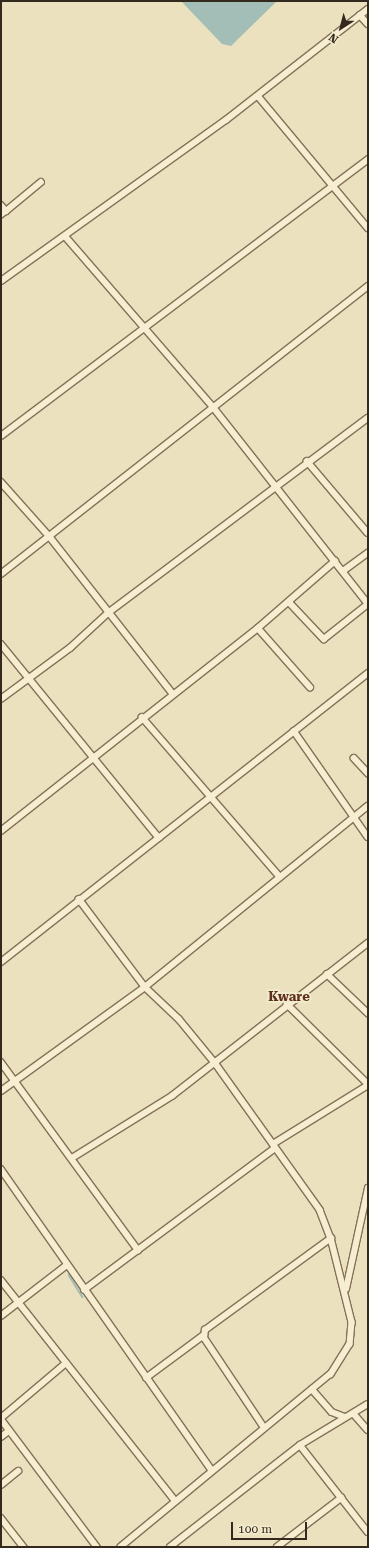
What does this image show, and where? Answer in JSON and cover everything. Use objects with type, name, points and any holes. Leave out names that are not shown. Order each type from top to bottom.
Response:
[{"type":"street","points":[[1,281],[66,237],[258,96],[368,9]]},
{"type":"street","points":[[360,15],[368,24]]},
{"type":"street","points":[[258,96],[334,185],[368,228]]},
{"type":"street","points":[[1,436],[142,326],[334,185],[368,158]]},
{"type":"street","points":[[1,205],[3,213],[41,182]]},
{"type":"street","points":[[66,237],[214,408],[368,604],[324,638],[289,602]]},
{"type":"street","points":[[1,574],[214,408],[302,334],[368,286]]},
{"type":"street","points":[[1,699],[108,613],[276,487],[307,461],[368,418]]},
{"type":"street","points":[[307,461],[368,533]]},
{"type":"street","points":[[1,482],[50,537],[108,613],[173,694]]},
{"type":"street","points":[[343,571],[368,553]]},
{"type":"street","points":[[1,831],[142,717],[258,628],[335,561]]},
{"type":"street","points":[[258,628],[310,687]]},
{"type":"street","points":[[1,644],[159,838]]},
{"type":"street","points":[[1,962],[79,899],[212,798],[294,731],[368,674]]},
{"type":"street","points":[[142,717],[280,877]]},
{"type":"street","points":[[294,731],[368,837]]},
{"type":"street","points":[[354,758],[368,773]]},
{"type":"street","points":[[1,1092],[145,987],[368,806]]},
{"type":"street","points":[[79,899],[145,987],[179,1019],[216,1064],[320,1210],[331,1238],[346,1292],[352,1322],[350,1344],[340,1364],[175,1500],[121,1547]]},
{"type":"street","points":[[72,1158],[172,1096],[216,1064],[287,1004],[368,943]]},
{"type":"street","points":[[327,974],[368,1013]]},
{"type":"street","points":[[84,1290],[274,1146],[368,1084],[287,1004]]},
{"type":"street","points":[[1,1062],[138,1250]]},
{"type":"street","points":[[1,1169],[84,1290],[212,1470]]},
{"type":"street","points":[[346,1292],[366,1208],[368,1188]]},
{"type":"street","points":[[146,1378],[204,1335],[207,1327],[331,1238]]},
{"type":"street","points":[[1,1316],[67,1265]]},
{"type":"street","points":[[1,1280],[175,1500]]},
{"type":"street","points":[[204,1335],[264,1428]]},
{"type":"street","points":[[66,1363],[1,1418],[9,1431],[97,1547]]},
{"type":"street","points":[[312,1388],[332,1412],[340,1418],[346,1417]]},
{"type":"street","points":[[170,1547],[300,1445],[346,1417],[354,1414],[368,1404]]},
{"type":"street","points":[[354,1414],[368,1430]]},
{"type":"street","points":[[1,1437],[9,1431]]},
{"type":"street","points":[[300,1445],[368,1532]]},
{"type":"street","points":[[1,1485],[18,1471]]},
{"type":"street","points":[[277,1547],[341,1498]]},
{"type":"street","points":[[1,1518],[24,1547]]},
{"type":"water","points":[[181,1],[277,1],[231,46],[222,44]]},
{"type":"waterway","points":[[1,1164],[4,1169]]},
{"type":"waterway","points":[[69,1275],[83,1297]]},
{"type":"district","name":"Kware","points":[[289,997]]}]
